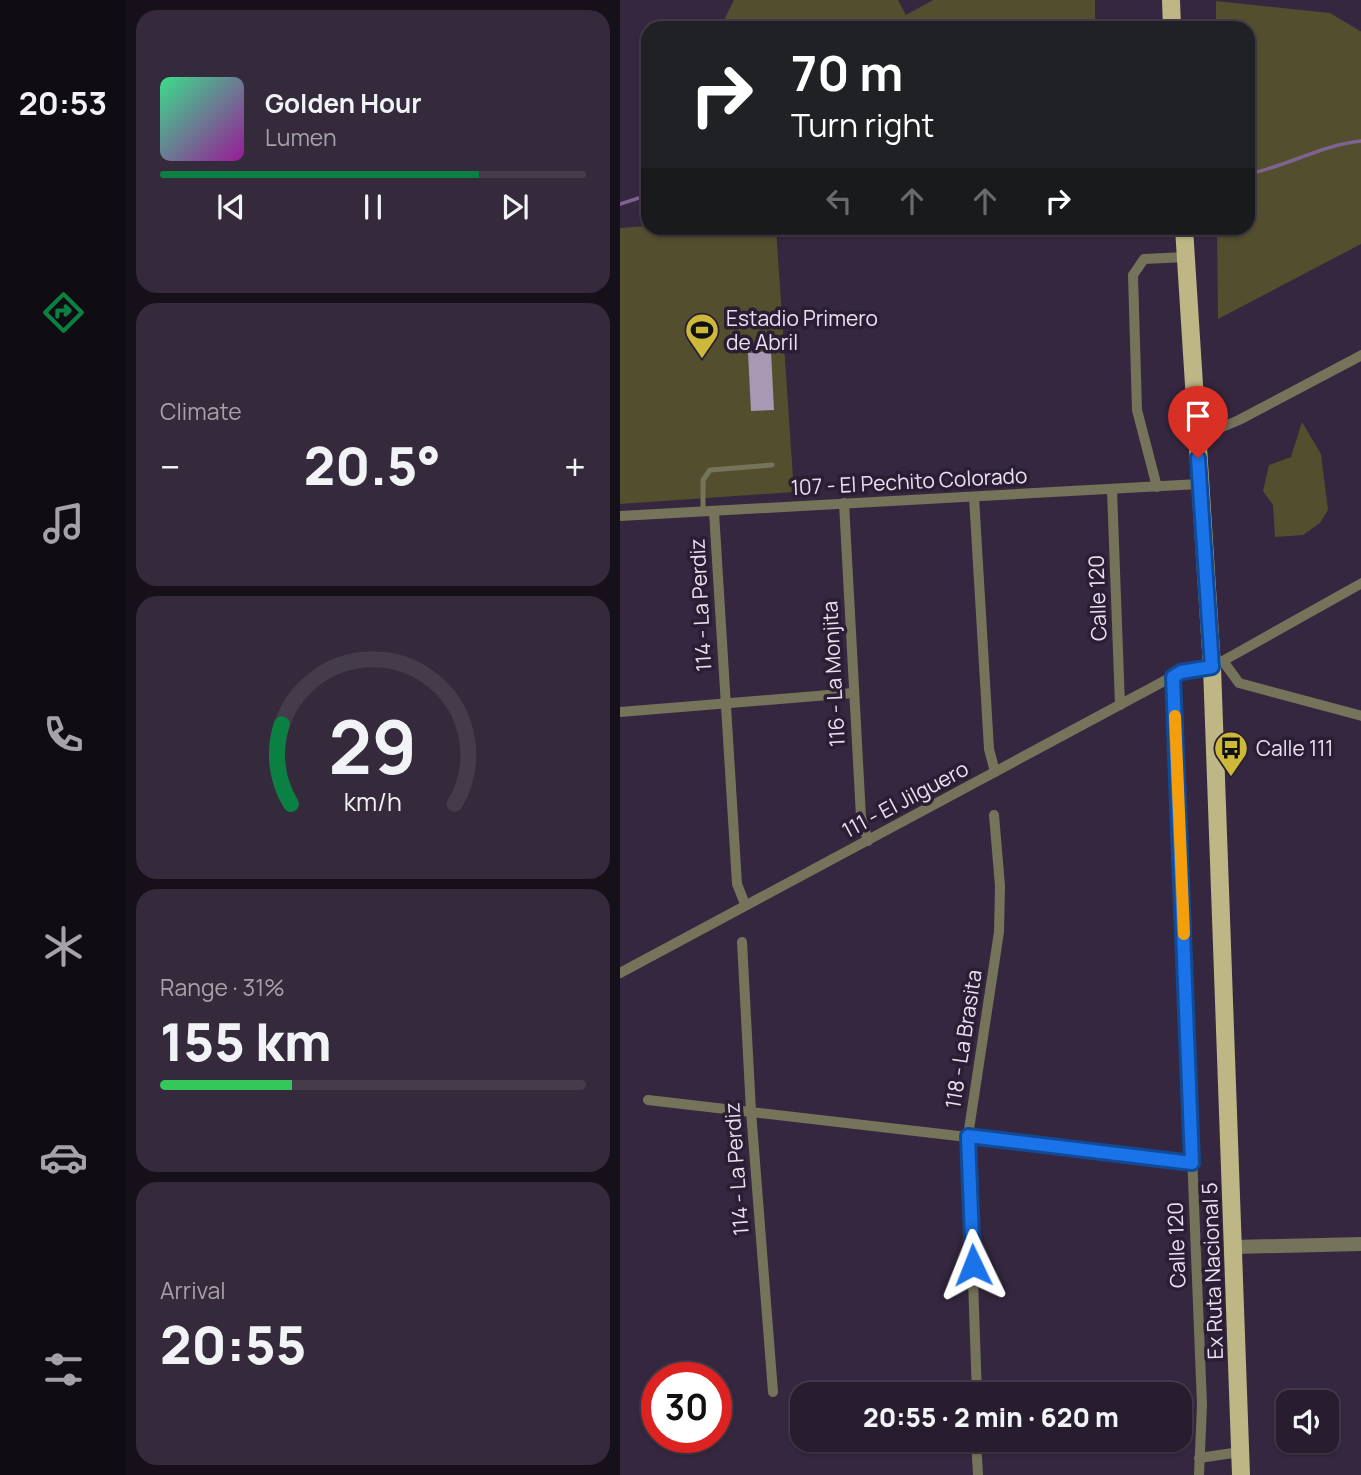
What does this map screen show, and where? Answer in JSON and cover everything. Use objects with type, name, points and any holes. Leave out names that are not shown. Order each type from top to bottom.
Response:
[{"type":"main road","points":[[1171,0],[1172,21]]},
{"type":"main road","name":"Ex Ruta Nacional 5","points":[[1184,235],[1199,484],[1217,664],[1241,1475]]},
{"type":"street","points":[[1157,487],[1137,411],[1133,275],[1144,259],[1186,257]]},
{"type":"street","points":[[1196,432],[1239,421],[1361,355]]},
{"type":"street","name":"107 - El Pechito Colorado","points":[[620,516],[1199,484]]},
{"type":"street","name":"Calle 120","points":[[1112,490],[1119,705]]},
{"type":"street","points":[[974,497],[989,749],[995,772]]},
{"type":"street","name":"116 - La Monjita","points":[[845,503],[861,817],[868,841]]},
{"type":"street","name":"114 - La Perdiz","points":[[708,512],[737,884],[745,904]]},
{"type":"street","name":"111 - El Jilguero","points":[[620,973],[1181,672],[1217,664],[1361,583]]},
{"type":"street","points":[[1217,664],[1239,683],[1361,716]]},
{"type":"street","name":"Calle 120","points":[[1173,677],[1202,1405],[1199,1475]]},
{"type":"street","points":[[620,712],[853,693]]},
{"type":"street","name":"118 - La Brasita","points":[[977,1382],[968,1136],[999,932],[1000,886],[994,815]]},
{"type":"street","name":"114 - La Perdiz","points":[[742,942],[751,1111],[773,1392]]},
{"type":"street","points":[[648,1100],[1192,1163]]},
{"type":"street","points":[[1234,1247],[1361,1244]]},
{"type":"street","points":[[977,1452],[978,1475]]},
{"type":"street","points":[[1199,1458],[1240,1452]]},
{"type":"lane","points":[[708,512],[703,480],[710,470],[772,465]]},
{"type":"shaded area","points":[[734,0],[898,0],[906,15],[933,0],[1095,0],[1095,21],[724,21]]},
{"type":"shaded area","points":[[1216,1],[1330,13],[1362,32],[1361,244],[1218,319],[1217,235],[1255,235],[1255,21],[1216,21]]},
{"type":"shaded area","name":"Estadio Primero de Abril","points":[[641,226],[641,235],[776,235],[794,492],[620,504],[620,228]]},
{"type":"shaded area","points":[[1302,422],[1321,454],[1328,510],[1320,523],[1303,535],[1275,537],[1273,505],[1263,491],[1269,465],[1291,457]]},
{"type":"building","points":[[771,351],[774,410],[751,411],[748,353]]},
{"type":"waterway","points":[[1255,172],[1333,147],[1362,141]]},
{"type":"waterway","points":[[620,204],[641,197]]},
{"type":"slow traffic","points":[[1175,716],[1184,934]]},
{"type":"place","name":"Estadio Primero de Abril","points":[[702,360]]},
{"type":"place","name":"Calle 111","points":[[1231,778]]},
{"type":"route","points":[[973,1265],[968,1136],[1192,1163],[1173,677],[1181,672],[1212,667],[1198,458]]}]
